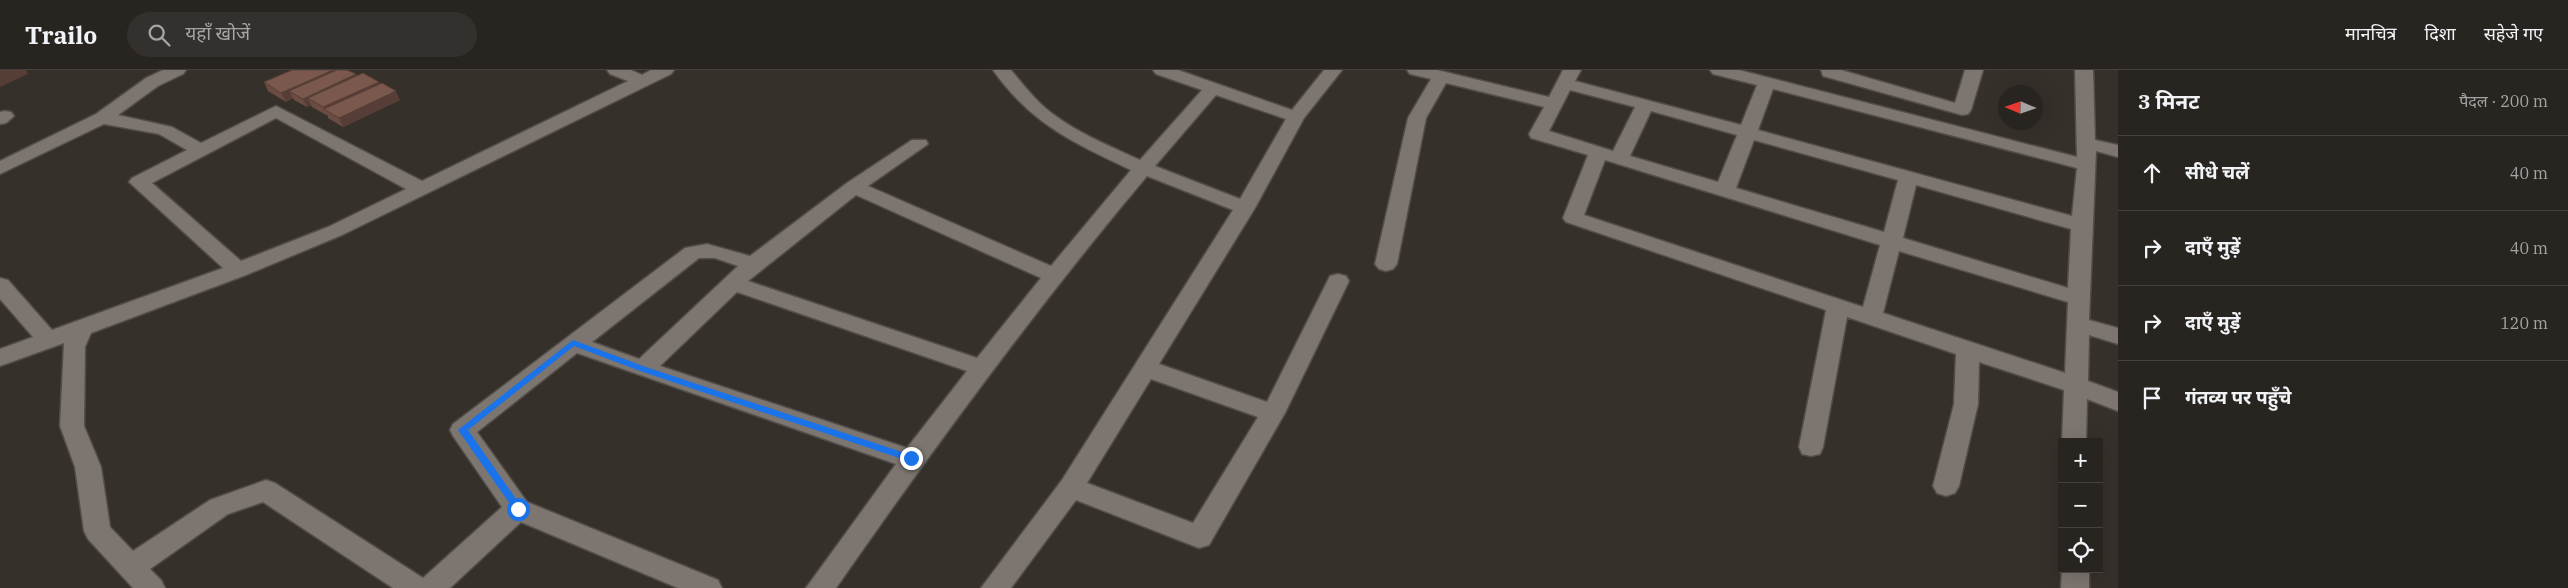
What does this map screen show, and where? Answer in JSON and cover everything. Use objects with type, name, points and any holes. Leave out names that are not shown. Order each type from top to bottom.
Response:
[{"type":"street","points":[[0,168],[102,118],[152,82],[177,70]]},
{"type":"street","points":[[616,70],[642,81]]},
{"type":"street","points":[[0,358],[238,270],[335,230],[665,70]]},
{"type":"street","points":[[1002,70],[1050,122],[1088,144],[1142,168],[1245,208]]},
{"type":"street","points":[[1162,70],[1296,117]]},
{"type":"street","points":[[995,588],[1071,487],[1245,208],[1296,117],[1333,70]]},
{"type":"street","points":[[1416,70],[1554,104]]},
{"type":"street","points":[[1719,70],[1757,77],[2088,165]]},
{"type":"street","points":[[1830,70],[1829,72],[1962,110],[1974,70]]},
{"type":"street","points":[[2074,438],[2081,226],[2088,165],[2084,70]]},
{"type":"street","points":[[1386,264],[1417,118],[1441,76]]},
{"type":"street","points":[[2078,298],[1538,134],[1568,77],[1645,104],[2081,226]]},
{"type":"street","points":[[1726,190],[1748,132],[1757,77]]},
{"type":"street","points":[[820,588],[911,458],[1142,168],[1213,88]]},
{"type":"street","points":[[1645,104],[1609,155],[1573,218],[2075,385],[2118,402]]},
{"type":"street","points":[[238,270],[139,182],[276,111],[420,188]]},
{"type":"street","points":[[102,118],[162,129],[190,142],[198,150]]},
{"type":"street","points":[[2086,143],[2118,152]]},
{"type":"street","points":[[643,369],[753,264],[854,188],[919,144]]},
{"type":"street","points":[[1871,317],[1890,240],[1909,177]]},
{"type":"street","points":[[854,188],[981,245],[1056,276]]},
{"type":"street","points":[[708,588],[518,509],[462,430],[692,253],[699,250],[712,251],[753,264]]},
{"type":"street","points":[[1071,487],[1199,537],[1273,413],[1338,281]]},
{"type":"street","points":[[733,283],[983,368]]},
{"type":"street","points":[[0,285],[48,340]]},
{"type":"street","points":[[1811,447],[1838,306]]},
{"type":"street","points":[[2078,324],[2118,336]]},
{"type":"street","points":[[82,328],[74,347],[72,426],[88,467],[97,531],[151,588]]},
{"type":"street","points":[[573,343],[643,369],[911,458]]},
{"type":"street","points":[[1946,486],[1966,404],[1968,349]]},
{"type":"street","points":[[1145,368],[1273,413]]},
{"type":"street","points":[[131,567],[219,507],[266,490],[415,588]]},
{"type":"street","points":[[431,588],[518,509]]},
{"type":"street","points":[[2075,573],[2075,588]]},
{"type":"building","points":[[292,70],[333,70],[281,93],[264,82]]},
{"type":"building","points":[[337,70],[347,70],[356,74],[303,99],[289,91]]},
{"type":"building","points":[[363,73],[379,82],[323,107],[308,98]]},
{"type":"building","points":[[382,83],[396,91],[339,118],[324,109]]},
{"type":"route","points":[[518,509],[462,430],[573,343],[643,369],[911,458]]}]
